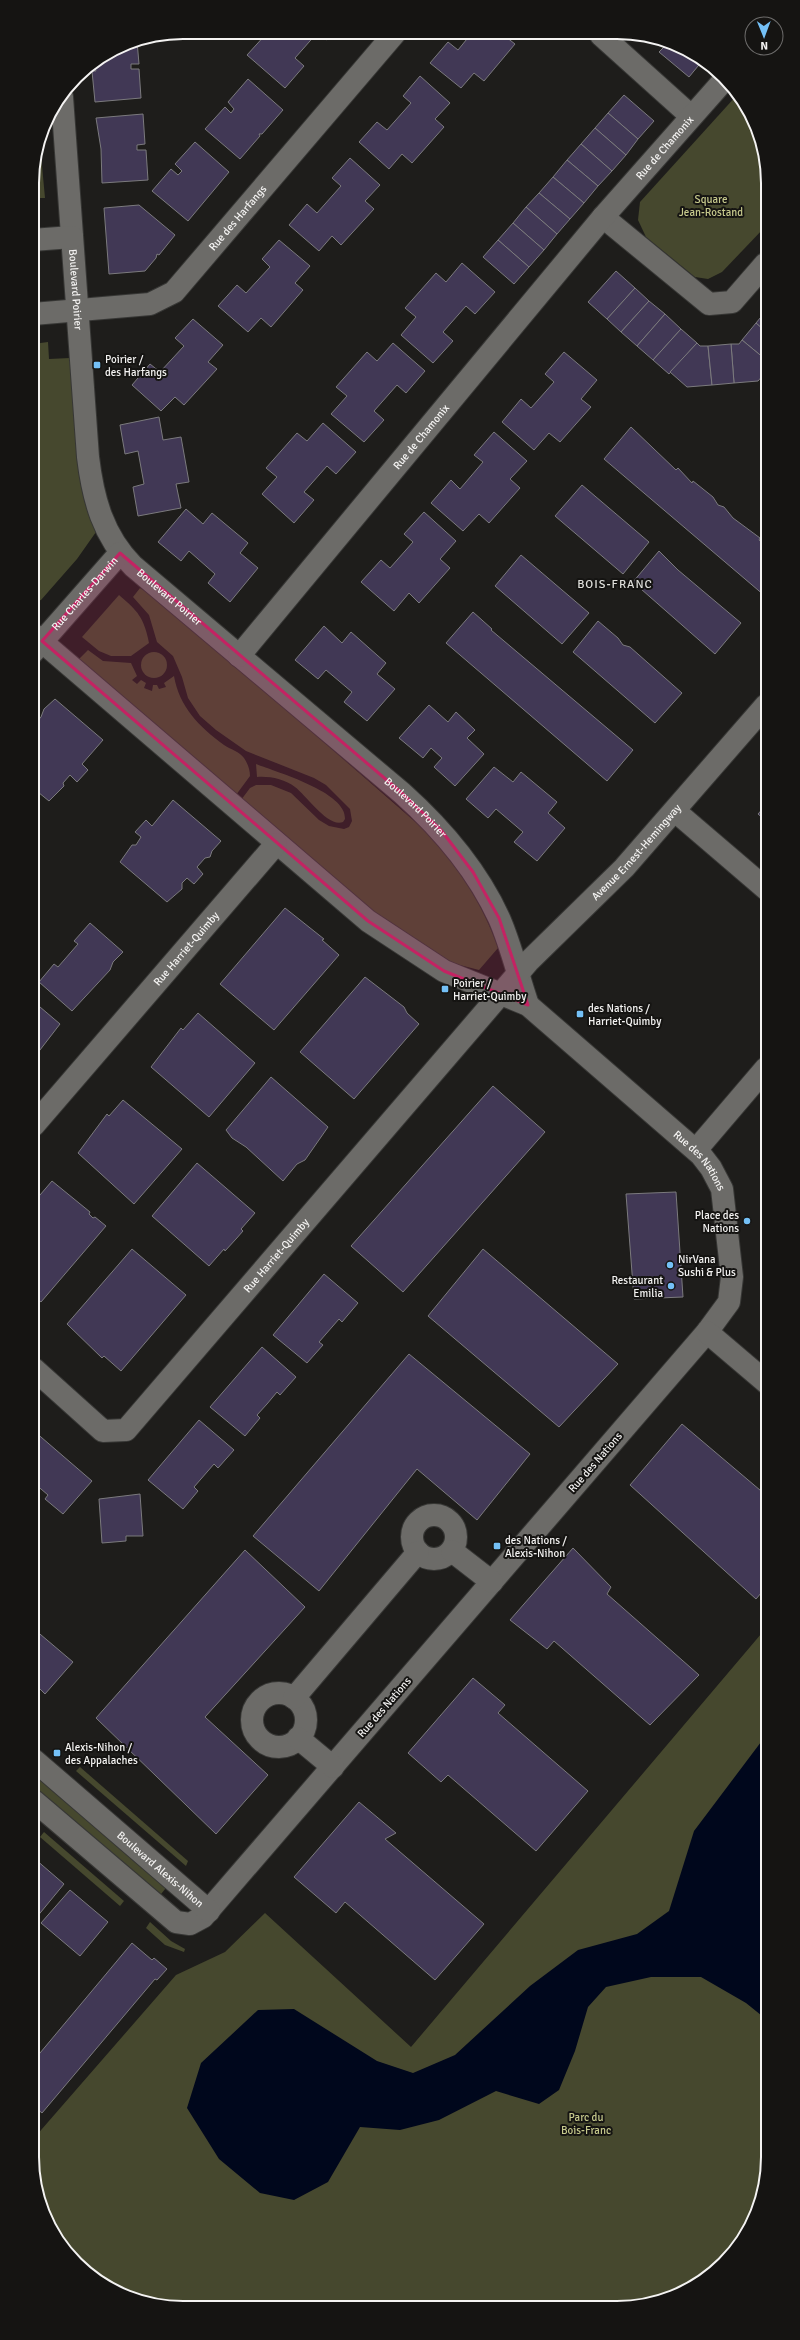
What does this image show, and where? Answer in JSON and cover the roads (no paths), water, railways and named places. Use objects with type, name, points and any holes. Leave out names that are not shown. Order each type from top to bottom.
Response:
[{"type":"street","name":"Rue des Harfangs","points":[[39,313],[150,304],[174,292],[390,39]]},
{"type":"street","points":[[605,39],[691,116]]},
{"type":"street","name":"Rue de Chamonix","points":[[239,656],[603,217],[721,83]]},
{"type":"street","name":"Boulevard Poirier","points":[[62,104],[88,457],[93,489],[105,528],[120,553],[239,656],[402,793],[441,830],[458,851],[488,896],[501,924],[528,1005]]},
{"type":"street","points":[[603,217],[709,304],[732,302],[761,269]]},
{"type":"street","points":[[39,239],[72,236]]},
{"type":"street","name":"Rue Charles-Darwin","points":[[39,639],[120,553]]},
{"type":"street","points":[[39,645],[368,921],[399,944],[444,971],[528,1005]]},
{"type":"street","name":"Avenue Ernest-Hemingway","points":[[502,994],[528,962],[602,892],[675,811],[761,711]]},
{"type":"street","points":[[675,811],[761,885]]},
{"type":"street","name":"Rue Harriet-Quimby","points":[[39,1119],[276,844]]},
{"type":"street","name":"Rue Harriet-Quimby","points":[[39,1373],[103,1431],[126,1430],[502,994]]},
{"type":"street","name":"Rue des Nations","points":[[209,1911],[707,1332],[729,1302],[732,1277],[722,1189],[711,1168],[696,1150],[528,1005]]},
{"type":"street","points":[[696,1150],[761,1074]]},
{"type":"street","points":[[707,1332],[761,1378]]},
{"type":"street","points":[[434,1515],[441,1516],[452,1524],[457,1537],[452,1551],[446,1556],[432,1559],[418,1552],[412,1539],[412,1532],[420,1520],[434,1515]]},
{"type":"street","points":[[452,1551],[492,1582]]},
{"type":"street","points":[[294,1698],[418,1552]]},
{"type":"street","points":[[282,1693],[294,1698],[303,1708],[306,1716],[305,1725],[298,1738],[289,1745],[272,1746],[257,1736],[252,1719],[258,1703],[265,1697],[282,1693]]},
{"type":"street","points":[[298,1738],[333,1767]]},
{"type":"street","name":"Boulevard Alexis-Nihon","points":[[39,1764],[209,1911],[203,1917],[190,1924],[176,1922],[39,1805]]},
{"type":"water","points":[[761,1742],[761,2015],[746,2003],[701,1977],[651,1977],[606,1987],[588,2007],[575,2051],[559,2090],[539,2104],[496,2091],[439,2120],[400,2130],[360,2127],[328,2182],[294,2200],[260,2193],[219,2159],[187,2108],[201,2063],[258,2010],[294,2009],[377,2061],[413,2073],[455,2055],[530,1986],[578,1950],[637,1934],[669,1911],[694,1831]]},
{"type":"place","name":"Poirier / des Harfangs","points":[[97,365]]},
{"type":"place","name":"Poirier / Harriet-Quimby","points":[[445,989]]},
{"type":"place","name":"des Nations / Harriet-Quimby","points":[[580,1014]]},
{"type":"place","name":"Place des Nations","points":[[747,1221]]},
{"type":"place","name":"NirVana Sushi & Plus","points":[[670,1265]]},
{"type":"place","name":"Restaurant Emilia","points":[[671,1286]]},
{"type":"place","name":"des Nations / Alexis-Nihon","points":[[497,1546]]},
{"type":"place","name":"Alexis-Nihon / des Appalaches","points":[[57,1753]]},
{"type":"district","name":"BOIS-FRANC","points":[[615,584]]},
{"type":"park label","name":"Square Jean-Rostand","points":[[711,205]]},
{"type":"park label","name":"Parc du Bois-Franc","points":[[586,2123]]}]
